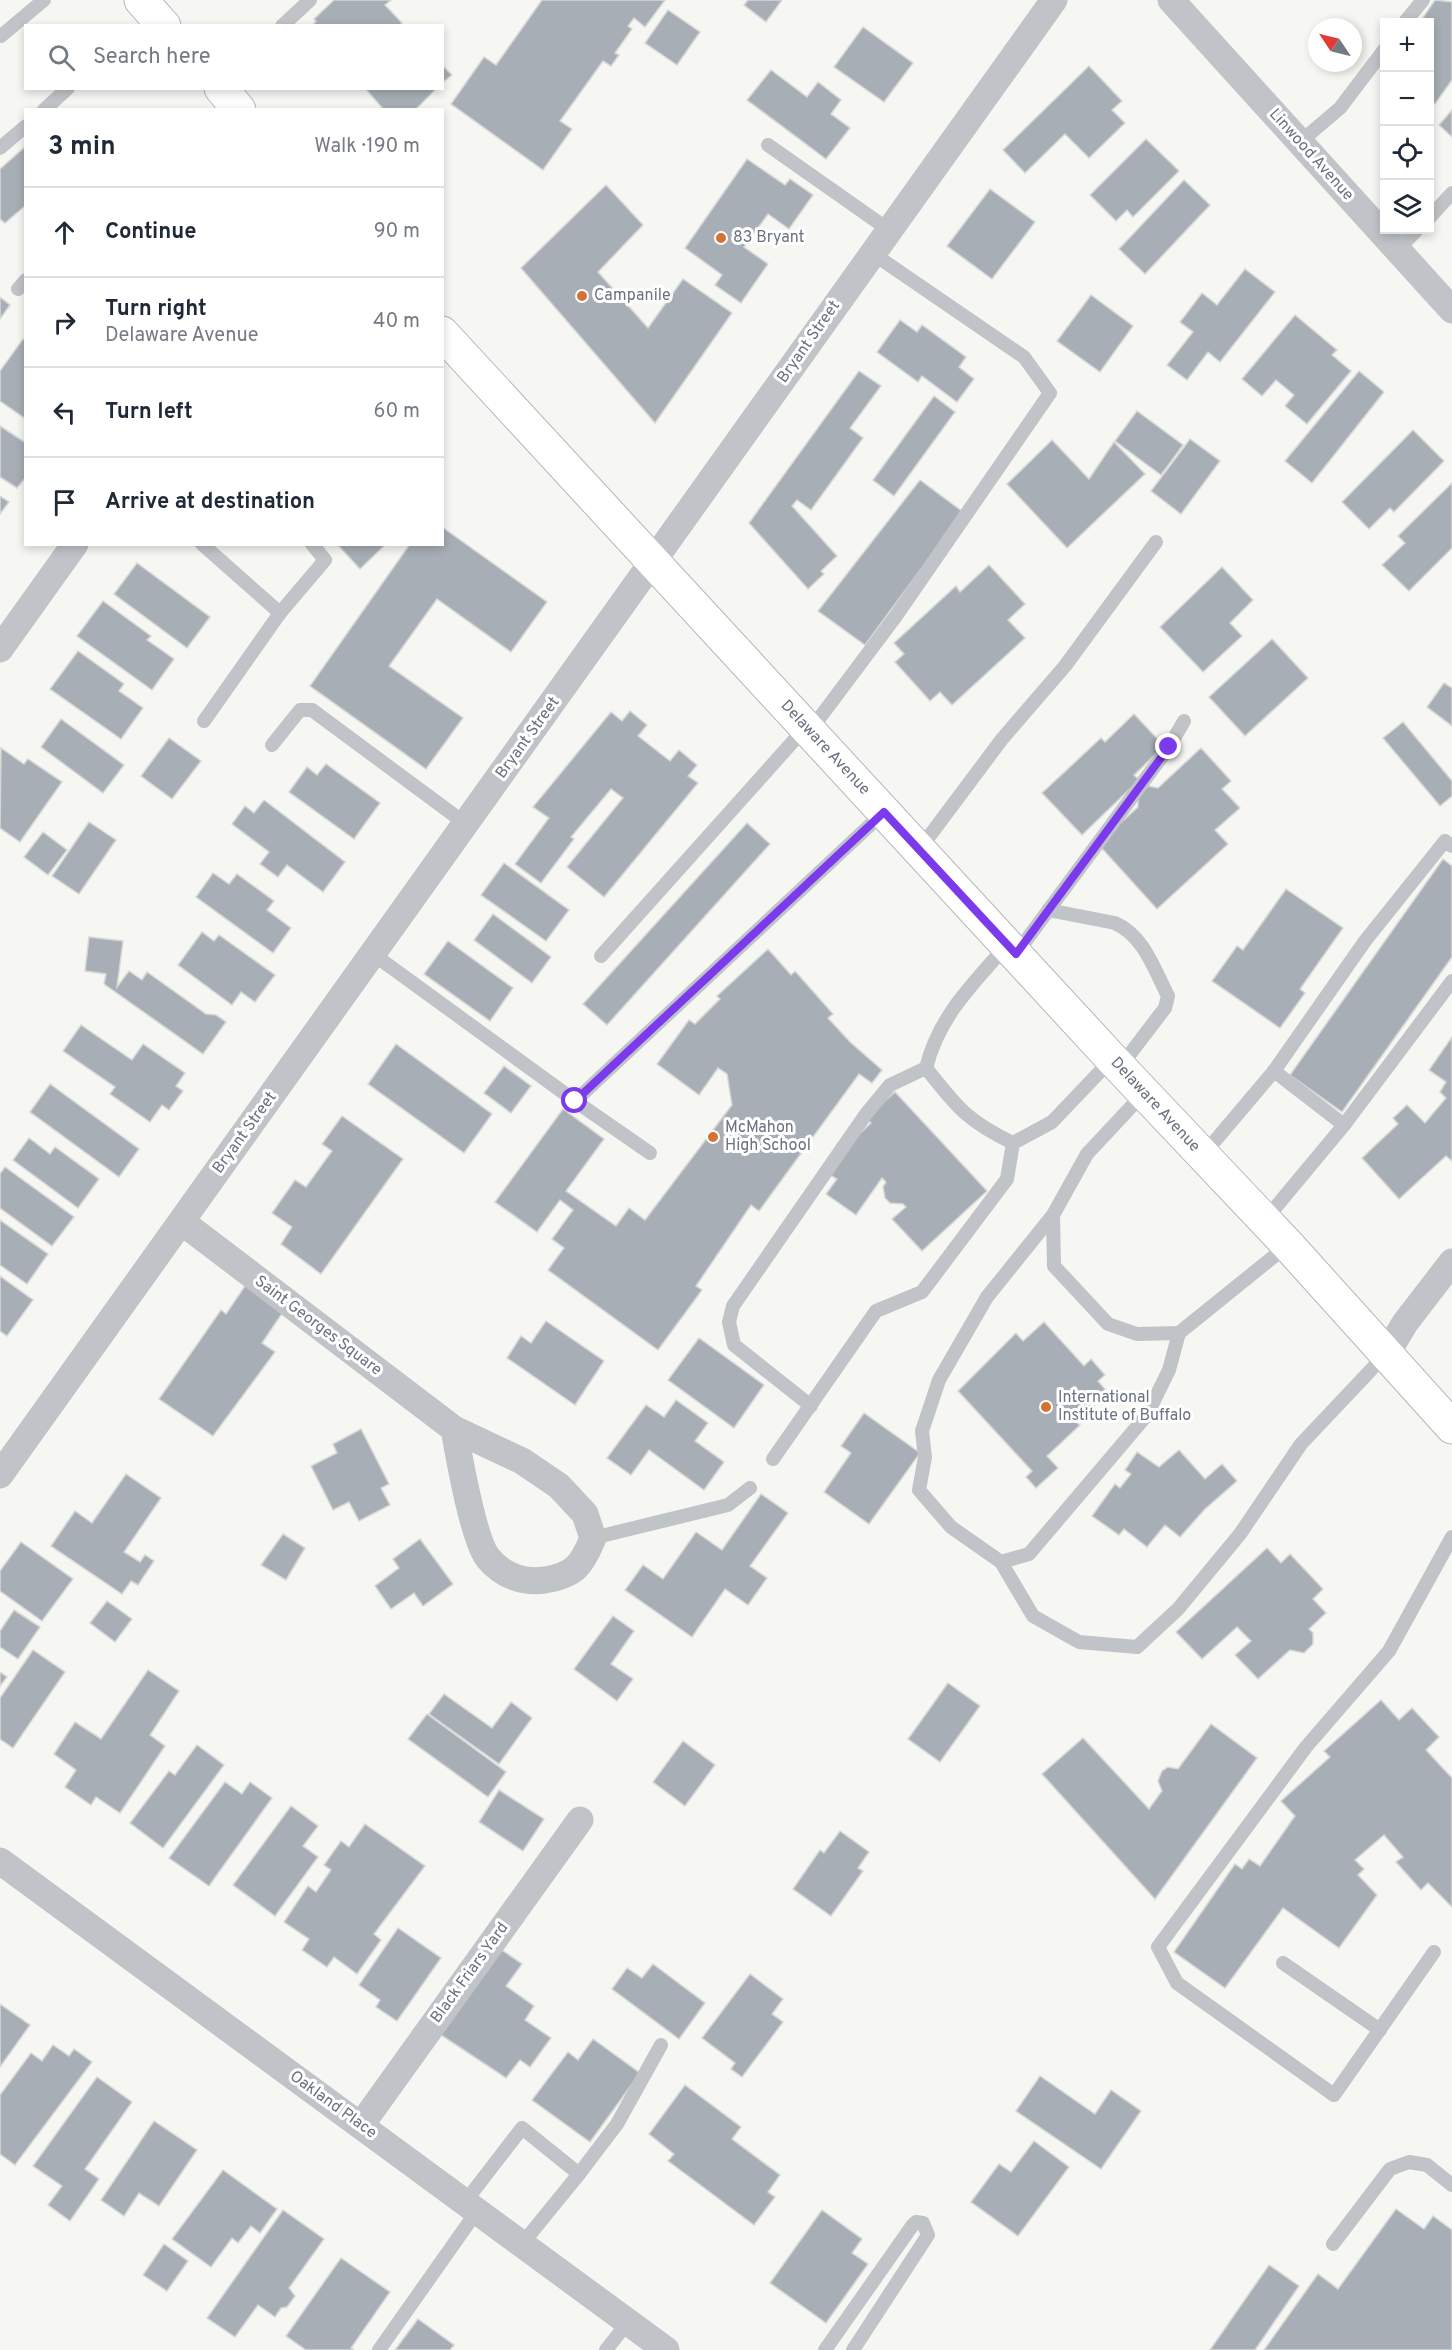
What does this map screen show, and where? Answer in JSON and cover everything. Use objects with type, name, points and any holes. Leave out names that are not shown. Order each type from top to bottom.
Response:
[{"type":"main road","points":[[223,90],[237,108]]},
{"type":"main road","name":"Delaware Avenue","points":[[444,335],[1116,1063],[1288,1245],[1452,1427]]},
{"type":"street","name":"Bryant Street","points":[[0,1475],[1054,0]]},
{"type":"street","name":"Linwood Avenue","points":[[1171,0],[1452,310]]},
{"type":"street","points":[[0,649],[74,546]]},
{"type":"street","name":"Saint Georges Square","points":[[182,1222],[454,1429],[522,1461],[559,1486],[585,1514],[593,1538]]},
{"type":"street","points":[[1387,1353],[1405,1323],[1452,1262]]},
{"type":"street","points":[[454,1429],[463,1474],[487,1557],[508,1576],[532,1581],[565,1577],[584,1561],[593,1538]]},
{"type":"street","name":"Black Friars Yard","points":[[361,2125],[580,1820]]},
{"type":"street","name":"Oakland Place","points":[[0,1861],[666,2350]]},
{"type":"lane","points":[[1,36],[44,0]]},
{"type":"lane","points":[[284,24],[310,0]]},
{"type":"lane","points":[[1408,18],[1423,0]]},
{"type":"lane","points":[[1300,142],[1340,108],[1380,55]]},
{"type":"lane","points":[[46,108],[66,90]]},
{"type":"lane","points":[[0,148],[24,128]]},
{"type":"lane","points":[[768,145],[889,230]]},
{"type":"lane","points":[[1434,213],[1452,193]]},
{"type":"lane","points":[[1397,250],[1413,234]]},
{"type":"lane","points":[[601,956],[808,729],[896,616],[1050,393],[1024,357],[872,253]]},
{"type":"lane","points":[[919,850],[1002,739],[1065,666],[1156,542]]},
{"type":"lane","points":[[204,546],[280,613]]},
{"type":"lane","points":[[204,722],[280,613],[325,560],[314,546]]},
{"type":"lane","points":[[272,745],[300,710],[312,710],[466,824]]},
{"type":"lane","points":[[811,1406],[734,1345],[729,1322],[733,1306],[866,1114],[890,1085],[926,1068],[935,1037],[946,1018],[1048,910],[1169,747],[1184,721]]},
{"type":"lane","points":[[575,1101],[884,812]]},
{"type":"lane","points":[[1203,1155],[1274,1071],[1365,941],[1445,841],[1452,846]]},
{"type":"lane","points":[[1013,1143],[1052,1122],[1116,1063],[1165,1008],[1168,996],[1142,945],[1125,928],[1115,923],[1048,910]]},
{"type":"lane","points":[[373,954],[650,1153]]},
{"type":"lane","points":[[1265,1221],[1344,1125],[1452,981]]},
{"type":"lane","points":[[926,1068],[954,1104],[975,1124],[1013,1143]]},
{"type":"lane","points":[[1274,1071],[1344,1125]]},
{"type":"lane","points":[[1144,1093],[1087,1154],[1053,1215],[987,1297],[939,1380],[922,1431],[925,1457],[919,1490],[951,1527],[1001,1562],[1033,1616],[1079,1642],[1137,1647],[1178,1609],[1240,1534],[1301,1444],[1387,1353]]},
{"type":"lane","points":[[773,1459],[876,1311],[922,1292],[1007,1179],[1013,1143]]},
{"type":"lane","points":[[1053,1215],[1054,1266],[1108,1324],[1137,1334],[1179,1333]]},
{"type":"lane","points":[[1001,1562],[1029,1554],[1147,1415],[1169,1370],[1179,1333],[1288,1245]]},
{"type":"lane","points":[[593,1538],[728,1505],[750,1488]]},
{"type":"lane","points":[[1434,1952],[1334,2095],[1177,1983],[1158,1947],[1306,1747],[1389,1651],[1452,1537]]},
{"type":"lane","points":[[1283,1963],[1380,2030]]},
{"type":"lane","points":[[522,2244],[617,2124],[662,2045]]},
{"type":"lane","points":[[379,2350],[522,2128],[579,2174]]},
{"type":"lane","points":[[1334,2244],[1390,2169],[1410,2162],[1427,2165],[1452,2185]]},
{"type":"lane","points":[[825,2350],[912,2226],[916,2222],[923,2223],[928,2235],[853,2350]]},
{"type":"lane","points":[[606,2350],[628,2322]]},
{"type":"building","points":[[334,0],[391,0],[385,5],[402,23],[314,24],[316,21],[314,19]]},
{"type":"building","points":[[542,0],[665,0],[645,27],[634,18],[628,26],[632,29],[615,53],[619,55],[611,66],[603,61],[560,121],[572,129],[543,170],[451,104],[484,57],[496,65]]},
{"type":"building","points":[[748,0],[782,0],[766,22],[744,5]]},
{"type":"building","points":[[1435,0],[1452,2],[1452,80],[1435,104],[1434,18],[1423,18]]},
{"type":"building","points":[[668,10],[700,32],[677,65],[645,43]]},
{"type":"building","points":[[863,27],[913,63],[884,102],[834,67]]},
{"type":"building","points":[[1089,66],[1122,101],[1112,110],[1125,123],[1089,158],[1065,134],[1025,173],[1003,150]]},
{"type":"building","points":[[444,67],[452,75],[444,81]]},
{"type":"building","points":[[771,70],[807,97],[818,82],[841,100],[831,114],[850,128],[826,159],[747,100]]},
{"type":"building","points":[[367,90],[435,90],[417,108],[382,108]]},
{"type":"building","points":[[1452,110],[1452,137],[1439,125]]},
{"type":"building","points":[[1146,139],[1179,171],[1133,217],[1127,210],[1116,221],[1090,195]]},
{"type":"building","points":[[24,148],[24,207],[5,223],[0,219],[0,169]]},
{"type":"building","name":"83 Bryant","points":[[747,159],[785,185],[790,179],[813,195],[789,229],[768,214],[744,247],[768,264],[741,303],[715,285],[722,275],[685,248]]},
{"type":"building","points":[[1184,180],[1210,205],[1145,274],[1119,249]]},
{"type":"building","name":"Campanile","points":[[606,185],[643,225],[598,272],[648,328],[683,279],[732,313],[655,423],[521,268]]},
{"type":"building","points":[[990,189],[1035,222],[992,279],[947,246]]},
{"type":"building","points":[[1245,269],[1275,292],[1220,362],[1208,352],[1187,380],[1167,365],[1193,332],[1180,322],[1202,293],[1217,305]]},
{"type":"building","points":[[1091,295],[1133,326],[1100,372],[1057,341]]},
{"type":"building","points":[[0,297],[10,305],[0,319]]},
{"type":"building","points":[[1295,315],[1337,350],[1332,355],[1351,371],[1307,424],[1285,406],[1294,395],[1276,380],[1262,396],[1242,379]]},
{"type":"building","points":[[900,320],[917,332],[922,325],[966,357],[959,367],[974,379],[957,402],[922,376],[918,382],[877,352]]},
{"type":"building","points":[[24,340],[24,418],[0,401],[0,371]]},
{"type":"building","points":[[859,371],[881,386],[850,428],[863,438],[811,510],[797,500],[792,506],[837,556],[821,571],[824,574],[808,589],[749,523]]},
{"type":"building","points":[[1359,371],[1384,392],[1312,483],[1285,461]]},
{"type":"building","points":[[934,396],[955,412],[894,496],[873,480]]},
{"type":"building","points":[[1137,411],[1183,445],[1161,475],[1115,441]]},
{"type":"building","points":[[0,426],[24,442],[24,479],[17,488],[0,477]]},
{"type":"building","points":[[1413,430],[1444,461],[1394,512],[1390,508],[1369,529],[1342,502]]},
{"type":"building","points":[[1190,439],[1220,461],[1181,514],[1151,491]]},
{"type":"building","points":[[1052,440],[1089,479],[1114,442],[1145,474],[1067,548],[1007,484]]},
{"type":"building","points":[[920,480],[963,512],[865,645],[818,611]]},
{"type":"building","points":[[1452,483],[1452,548],[1409,591],[1382,565],[1405,543],[1398,536]]},
{"type":"building","points":[[0,496],[9,502],[0,514]]},
{"type":"building","points":[[444,528],[547,602],[511,652],[437,599],[389,666],[463,718],[426,769],[310,686],[409,546],[444,546]]},
{"type":"building","points":[[339,546],[384,546],[360,569]]},
{"type":"building","points":[[137,563],[210,617],[187,648],[114,594]]},
{"type":"building","points":[[989,565],[1025,604],[1008,620],[1025,638],[952,705],[940,692],[930,701],[895,662],[904,654],[894,643],[956,586],[960,592]]},
{"type":"building","points":[[1222,567],[1253,600],[1230,623],[1242,636],[1203,672],[1160,627]]},
{"type":"building","points":[[103,601],[151,636],[147,640],[174,659],[152,690],[77,636]]},
{"type":"building","points":[[1272,639],[1308,678],[1245,736],[1209,697]]},
{"type":"building","points":[[78,651],[124,684],[119,691],[143,708],[121,739],[50,689]]},
{"type":"building","points":[[1444,683],[1452,688],[1452,726],[1427,707]]},
{"type":"building","points":[[630,711],[647,725],[638,736],[670,761],[679,750],[697,765],[688,776],[698,783],[604,897],[567,867],[623,798],[611,789],[571,837],[574,839],[541,883],[515,864],[549,818],[533,807],[611,712],[622,721]]},
{"type":"building","points":[[1134,714],[1164,746],[1134,775],[1139,780],[1082,835],[1042,793],[1101,738],[1105,742]]},
{"type":"building","points":[[61,719],[124,765],[103,793],[41,747]]},
{"type":"building","points":[[1403,722],[1452,781],[1452,796],[1440,806],[1383,738]]},
{"type":"building","points":[[169,738],[201,761],[172,799],[141,776]]},
{"type":"building","points":[[1,748],[24,764],[28,759],[62,782],[20,842],[0,828]]},
{"type":"building","points":[[1201,748],[1231,781],[1222,789],[1240,808],[1215,830],[1228,844],[1157,909],[1098,844],[1138,807],[1138,796],[1148,786],[1158,788]]},
{"type":"building","points":[[326,764],[380,803],[354,839],[289,792],[307,767],[317,775]]},
{"type":"building","points":[[264,800],[345,862],[323,892],[287,865],[278,877],[260,864],[269,852],[232,824],[245,806],[254,813]]},
{"type":"building","points":[[89,822],[116,840],[79,894],[52,876]]},
{"type":"building","points":[[747,823],[770,844],[607,1025],[583,1004]]},
{"type":"building","points":[[43,832],[67,850],[48,875],[24,857]]},
{"type":"building","points":[[1443,859],[1452,866],[1452,957],[1342,1112],[1290,1075]]},
{"type":"building","points":[[504,863],[569,910],[546,941],[481,895]]},
{"type":"building","points":[[213,873],[229,884],[237,874],[274,901],[267,910],[291,928],[273,953],[196,897]]},
{"type":"building","points":[[1286,889],[1343,928],[1300,989],[1305,993],[1280,1028],[1212,981],[1237,946],[1243,950]]},
{"type":"building","points":[[493,914],[551,957],[532,983],[474,940]]},
{"type":"building","points":[[202,932],[214,941],[219,935],[275,975],[255,1002],[241,992],[232,1005],[178,965]]},
{"type":"building","points":[[89,937],[123,941],[117,987],[129,971],[142,980],[147,972],[206,1014],[216,1015],[226,1022],[203,1054],[104,984],[106,974],[85,971]]},
{"type":"building","points":[[448,941],[513,988],[490,1021],[424,974]]},
{"type":"building","points":[[768,949],[791,975],[795,971],[833,1014],[828,1018],[850,1042],[882,1070],[872,1083],[859,1074],[759,1211],[751,1205],[696,1286],[702,1290],[658,1350],[548,1270],[564,1248],[552,1239],[573,1210],[560,1200],[537,1232],[495,1202],[563,1109],[604,1139],[566,1191],[616,1226],[629,1208],[645,1220],[732,1105],[727,1074],[718,1068],[699,1095],[657,1064],[689,1020],[695,1024],[720,999],[717,996]]},
{"type":"building","points":[[81,1025],[132,1060],[143,1044],[185,1073],[176,1086],[183,1091],[169,1110],[162,1105],[150,1122],[110,1094],[115,1087],[63,1051]]},
{"type":"building","points":[[1452,1037],[1452,1161],[1446,1156],[1399,1199],[1362,1158],[1398,1124],[1393,1118],[1407,1105],[1425,1123],[1446,1098],[1440,1092],[1446,1082],[1429,1070]]},
{"type":"building","points":[[396,1044],[492,1114],[464,1153],[368,1084]]},
{"type":"building","points":[[504,1066],[531,1086],[511,1113],[484,1093]]},
{"type":"building","points":[[50,1084],[139,1149],[119,1177],[30,1112]]},
{"type":"building","points":[[895,1092],[987,1191],[922,1251],[892,1219],[906,1207],[903,1204],[890,1203],[885,1198],[883,1187],[886,1182],[882,1178],[856,1215],[826,1194],[837,1179],[830,1175],[851,1142],[871,1123],[866,1118]]},
{"type":"building","points":[[342,1116],[403,1159],[321,1274],[281,1244],[292,1227],[272,1213],[295,1180],[306,1187],[332,1151],[322,1144]]},
{"type":"building","points":[[29,1138],[50,1154],[55,1147],[99,1179],[78,1208],[13,1160]]},
{"type":"building","points":[[5,1167],[74,1217],[52,1246],[0,1208],[0,1174]]},
{"type":"building","points":[[0,1220],[48,1254],[27,1284],[0,1265]]},
{"type":"building","points":[[0,1276],[33,1300],[7,1336],[0,1331]]},
{"type":"building","points":[[245,1286],[283,1312],[262,1343],[275,1352],[213,1436],[159,1399],[221,1310],[226,1314]]},
{"type":"building","points":[[546,1321],[604,1361],[575,1405],[507,1358],[521,1336],[531,1343]]},
{"type":"building","points":[[1044,1322],[1084,1366],[1091,1359],[1105,1375],[1098,1381],[1108,1393],[1076,1422],[1080,1425],[1047,1456],[1058,1468],[1036,1488],[1026,1477],[1032,1471],[958,1391],[1016,1333],[1023,1341]]},
{"type":"building","points":[[699,1338],[764,1385],[734,1428],[668,1380]]},
{"type":"building","points":[[676,1400],[708,1423],[695,1441],[724,1462],[704,1490],[649,1450],[631,1475],[607,1458],[646,1405],[664,1417]]},
{"type":"building","points":[[864,1413],[920,1453],[869,1524],[824,1492],[851,1453],[841,1446]]},
{"type":"building","points":[[361,1429],[389,1484],[381,1488],[390,1505],[359,1521],[349,1502],[333,1510],[311,1466],[337,1453],[333,1444]]},
{"type":"building","points":[[1179,1450],[1205,1479],[1222,1464],[1237,1481],[1205,1509],[1180,1537],[1165,1525],[1147,1547],[1124,1529],[1119,1535],[1092,1516],[1115,1484],[1120,1488],[1131,1474],[1125,1470],[1137,1452],[1159,1467]]},
{"type":"building","points":[[126,1474],[161,1498],[124,1552],[140,1562],[145,1555],[154,1561],[138,1585],[131,1581],[122,1594],[51,1546],[75,1511],[92,1523]]},
{"type":"building","points":[[761,1494],[788,1513],[750,1566],[767,1578],[748,1605],[725,1589],[692,1637],[625,1590],[643,1565],[663,1579],[696,1532],[722,1550]]},
{"type":"building","points":[[283,1534],[305,1548],[286,1580],[261,1565]]},
{"type":"building","points":[[420,1539],[453,1584],[423,1606],[414,1593],[391,1609],[375,1586],[399,1568],[393,1559]]},
{"type":"building","points":[[21,1542],[73,1579],[42,1621],[0,1591],[0,1571]]},
{"type":"building","points":[[1267,1548],[1281,1563],[1290,1554],[1323,1589],[1313,1599],[1326,1613],[1309,1629],[1313,1633],[1313,1644],[1304,1653],[1290,1650],[1258,1679],[1235,1655],[1251,1641],[1237,1627],[1202,1659],[1176,1632]]},
{"type":"building","points":[[107,1601],[132,1619],[115,1642],[90,1623]]},
{"type":"building","points":[[14,1610],[40,1627],[18,1659],[0,1647],[0,1631]]},
{"type":"building","points":[[613,1616],[634,1631],[611,1664],[633,1679],[617,1701],[574,1669]]},
{"type":"building","points":[[33,1650],[65,1672],[13,1748],[0,1739],[0,1698]]},
{"type":"building","points":[[148,1670],[179,1691],[150,1735],[165,1746],[120,1813],[96,1797],[91,1805],[65,1787],[76,1770],[54,1754],[75,1722],[101,1739]]},
{"type":"building","points":[[0,1672],[7,1677],[0,1686]]},
{"type":"building","points":[[948,1683],[980,1706],[940,1762],[908,1739]]},
{"type":"building","points":[[444,1694],[492,1728],[511,1702],[532,1718],[499,1764],[429,1714]]},
{"type":"building","points":[[1381,1700],[1399,1720],[1412,1708],[1439,1737],[1426,1750],[1452,1778],[1452,1907],[1428,1883],[1421,1890],[1396,1862],[1403,1857],[1384,1835],[1355,1860],[1364,1869],[1358,1875],[1377,1895],[1339,1948],[1283,1908],[1225,1988],[1174,1952],[1235,1864],[1242,1869],[1249,1859],[1260,1866],[1295,1816],[1281,1801],[1330,1757],[1324,1751]]},
{"type":"building","points":[[427,1714],[506,1772],[488,1797],[408,1739]]},
{"type":"building","points":[[1211,1724],[1257,1758],[1155,1899],[1042,1774],[1083,1738],[1149,1809],[1162,1791],[1158,1781],[1162,1771],[1168,1767],[1178,1769]]},
{"type":"building","points":[[683,1741],[715,1765],[685,1806],[653,1782]]},
{"type":"building","points":[[197,1745],[224,1765],[163,1848],[130,1823],[169,1771],[175,1775]]},
{"type":"building","points":[[225,1782],[242,1794],[250,1782],[272,1798],[209,1886],[169,1858]]},
{"type":"building","points":[[499,1790],[544,1819],[523,1851],[479,1822]]},
{"type":"building","points":[[291,1806],[318,1826],[303,1846],[318,1857],[275,1916],[233,1885]]},
{"type":"building","points":[[365,1824],[425,1866],[374,1934],[381,1940],[357,1974],[334,1957],[327,1967],[302,1950],[309,1939],[284,1922],[308,1886],[316,1892],[331,1870],[324,1865],[341,1841],[349,1847]]},
{"type":"building","points":[[840,1831],[869,1852],[858,1868],[863,1871],[831,1916],[793,1889],[820,1850],[824,1853]]},
{"type":"building","points":[[398,1928],[441,1958],[397,2021],[376,2007],[380,2000],[359,1985]]},
{"type":"building","points":[[499,1948],[522,1964],[506,1986],[534,2006],[525,2020],[551,2038],[530,2067],[520,2060],[506,2078],[438,2033]]},
{"type":"building","points":[[653,1964],[705,2003],[679,2039],[612,1989],[627,1968],[642,1978]]},
{"type":"building","points":[[750,1974],[783,1999],[772,2014],[783,2022],[742,2077],[731,2069],[735,2063],[702,2038]]},
{"type":"building","points":[[0,2004],[30,2025],[0,2067]]},
{"type":"building","points":[[593,2039],[640,2073],[590,2142],[532,2100],[568,2052],[578,2060]]},
{"type":"building","points":[[53,2045],[69,2056],[74,2049],[92,2062],[15,2165],[0,2154],[0,2095],[31,2053],[42,2061]]},
{"type":"building","points":[[1040,2076],[1095,2114],[1111,2090],[1141,2111],[1101,2169],[1016,2111]]},
{"type":"building","points":[[97,2077],[132,2102],[85,2169],[99,2179],[70,2221],[48,2205],[62,2186],[33,2166]]},
{"type":"building","points":[[685,2085],[741,2127],[732,2139],[780,2175],[768,2192],[775,2197],[754,2225],[668,2161],[674,2154],[649,2134]]},
{"type":"building","points":[[154,2121],[197,2150],[159,2206],[139,2193],[124,2216],[101,2200]]},
{"type":"building","points":[[1034,2141],[1069,2167],[1018,2236],[971,2202],[999,2164],[1011,2172]]},
{"type":"building","points":[[223,2170],[277,2209],[260,2233],[251,2226],[238,2243],[232,2238],[211,2267],[172,2239]]},
{"type":"building","points":[[1396,2209],[1424,2229],[1433,2216],[1452,2230],[1452,2350],[1264,2350],[1318,2274],[1338,2289]]},
{"type":"building","points":[[283,2210],[324,2239],[289,2288],[295,2296],[287,2307],[281,2308],[275,2317],[258,2305],[235,2337],[207,2318]]},
{"type":"building","points":[[822,2210],[862,2239],[852,2253],[868,2264],[826,2323],[770,2283]]},
{"type":"building","points":[[164,2244],[188,2261],[167,2291],[143,2275]]},
{"type":"building","points":[[341,2258],[390,2292],[351,2348],[354,2350],[306,2350],[286,2336]]},
{"type":"building","points":[[1269,2265],[1299,2286],[1255,2350],[1210,2350]]},
{"type":"building","points":[[418,2319],[454,2345],[450,2350],[395,2350]]},
{"type":"place","name":"83 Bryant","points":[[721,238]]},
{"type":"place","name":"Campanile","points":[[582,296]]},
{"type":"place","name":"McMahon High School","points":[[713,1137]]},
{"type":"place","name":"International Institute of Buffalo","points":[[1046,1407]]},
{"type":"route","points":[[575,1101],[884,812],[1016,954],[1169,747]]}]
